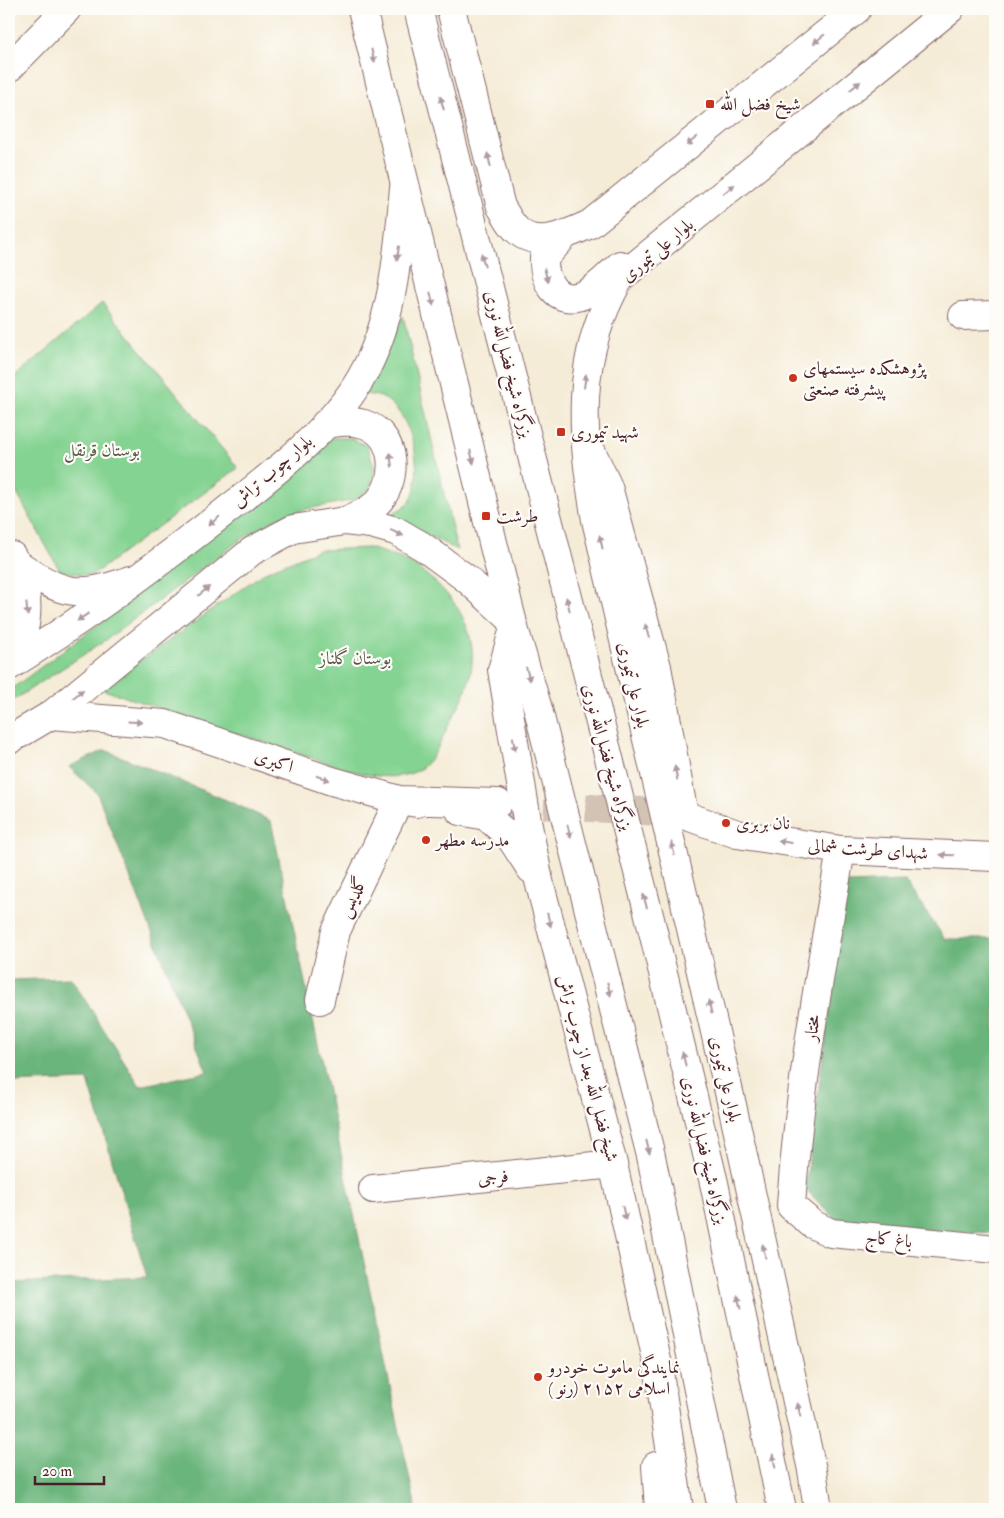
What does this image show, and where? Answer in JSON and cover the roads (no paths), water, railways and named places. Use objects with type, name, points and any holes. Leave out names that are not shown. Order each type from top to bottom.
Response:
[{"type":"main road","points":[[9,68],[67,9]]},
{"type":"main road","points":[[362,9],[404,187],[513,624],[538,709],[651,1156],[722,1509]]},
{"type":"main road","name":"بزرگراه شیخ فضل‌الله نوری","points":[[418,9],[649,915],[714,1183],[782,1509]]},
{"type":"main road","points":[[451,9],[501,207],[517,231],[529,237],[540,239],[565,235],[590,224],[857,9]]},
{"type":"main road","name":"بلوار علی تیموری","points":[[818,1509],[812,1470],[732,1105],[596,520],[589,480],[584,389],[596,329],[620,278],[950,9]]},
{"type":"main road","name":"بلوار چوب‌ تراش","points":[[10,666],[142,577],[281,468],[325,424],[360,379],[377,344],[388,309],[398,253],[404,187]]},
{"type":"main road","points":[[565,235],[544,258],[544,273],[549,285],[558,294],[574,297],[584,294],[598,285],[631,254],[673,223],[708,206]]},
{"type":"main road","points":[[963,316],[995,316]]},
{"type":"main road","points":[[9,740],[51,715],[252,551],[293,529],[345,521],[362,514],[376,504],[385,493],[392,477],[389,449],[385,439],[366,424],[348,422],[325,424]]},
{"type":"main road","name":"شهدای طرشت شمالی","points":[[586,438],[608,487],[657,667],[681,814],[737,834],[841,850],[995,857]]},
{"type":"main road","points":[[345,521],[371,524],[396,531],[422,546],[467,579],[513,624]]},
{"type":"main road","points":[[11,559],[52,585],[78,592],[99,591],[142,577]]},
{"type":"main road","points":[[10,666],[21,647],[28,613],[11,559]]},
{"type":"main road","name":"شیخ فضل الله بعد از چوب تراش","points":[[513,624],[502,670],[539,881],[613,1164],[658,1365],[679,1509]]},
{"type":"main road","name":"اکبری","points":[[51,715],[165,724],[332,780],[399,800],[498,803]]},
{"type":"main road","points":[[399,800],[486,816],[510,837],[539,881]]},
{"type":"main road","name":"گلدیس","points":[[320,1000],[336,932],[399,800]]},
{"type":"main road","name":"مختار","points":[[791,1206],[796,1144],[808,1050],[841,850]]},
{"type":"main road","name":"فرجی","points":[[373,1190],[613,1164]]},
{"type":"main road","name":"باغ کاج","points":[[791,1206],[812,1224],[831,1233],[995,1249]]},
{"type":"main road","points":[[658,1365],[656,1460],[659,1509]]},
{"type":"tunnel","points":[[502,803],[678,813]]},
{"type":"place","name":"شیخ فضل الله","points":[[710,104]]},
{"type":"place","name":"پژوهشکده سیستمهای پیشرفته صنعتی","points":[[793,378]]},
{"type":"place","name":"شهید تیموری","points":[[561,432]]},
{"type":"place","name":"طرشت","points":[[486,516]]},
{"type":"place","name":"نان بربری","points":[[726,823]]},
{"type":"place","name":"مدرسه مطهر","points":[[426,840]]},
{"type":"place","name":"نمایندگی ماموت خودرو ( رنو) اسلامی ۲۱۵۲","points":[[538,1377]]},
{"type":"park label","name":"بوستان قرنقل","points":[[102,450]]},
{"type":"park label","name":"بوستان گلناز","points":[[355,658]]}]
